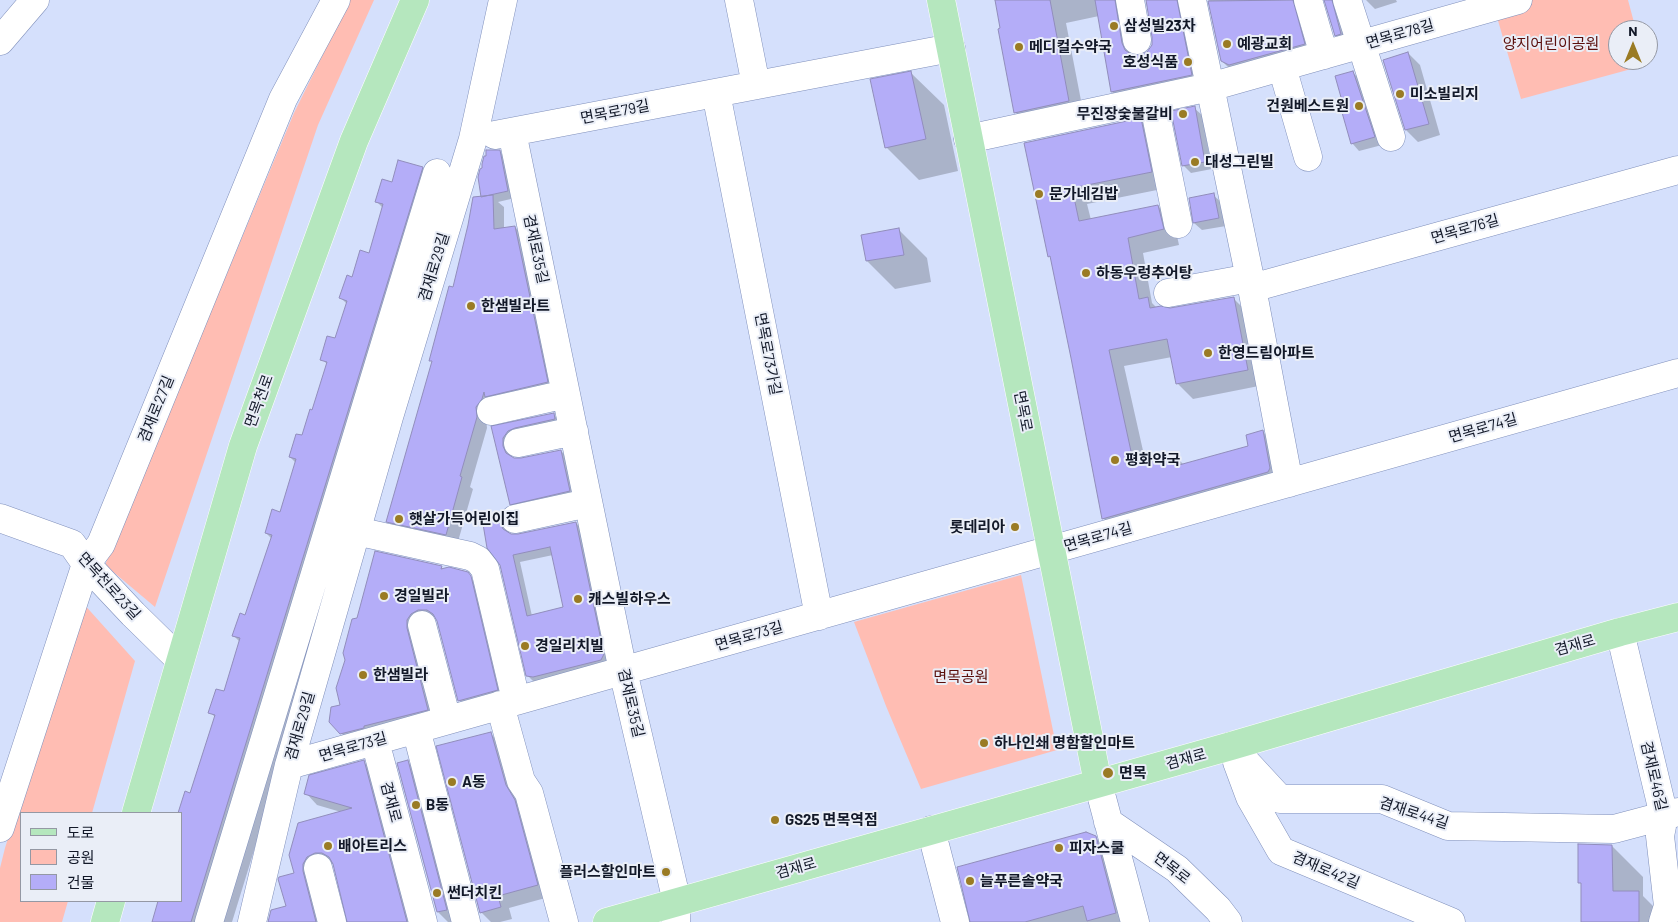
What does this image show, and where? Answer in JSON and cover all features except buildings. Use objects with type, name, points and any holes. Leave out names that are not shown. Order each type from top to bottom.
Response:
[{"type":"main road","name":"면목천로","points":[[136,812],[243,446],[354,141],[415,0]]},
{"type":"main road","name":"면목로","points":[[941,0],[1098,783]]},
{"type":"main road","name":"겸재로","points":[[607,922],[677,912],[931,830],[1678,617]]},
{"type":"main road","points":[[105,922],[111,902]]},
{"type":"street","points":[[0,41],[35,0]]},
{"type":"street","name":"겸재로27길","points":[[0,828],[86,564],[101,544],[283,99],[336,0]]},
{"type":"street","name":"겸재로29길","points":[[252,922],[289,765],[356,531],[377,413],[474,139],[503,0]]},
{"type":"street","points":[[740,0],[756,85]]},
{"type":"street","points":[[1130,0],[1137,40]]},
{"type":"street","points":[[1192,0],[1251,283],[1289,483]]},
{"type":"street","points":[[1308,0],[1324,55]]},
{"type":"street","points":[[1347,0],[1391,137]]},
{"type":"street","name":"면목로78길","points":[[968,139],[1210,87],[1518,0]]},
{"type":"street","name":"면목로79길","points":[[474,139],[951,48]]},
{"type":"street","points":[[1282,67],[1308,157]]},
{"type":"street","name":"면목로73가길","points":[[716,93],[819,616]]},
{"type":"street","points":[[1153,100],[1178,224]]},
{"type":"street","name":"겸재로35길","points":[[512,132],[623,671],[677,912]]},
{"type":"street","name":"면목로76길","points":[[1251,283],[1678,170]]},
{"type":"street","points":[[209,922],[377,413],[437,173]]},
{"type":"street","points":[[1168,293],[1251,283]]},
{"type":"street","name":"면목로74길","points":[[1051,551],[1678,373]]},
{"type":"street","points":[[492,411],[566,394]]},
{"type":"street","points":[[518,443],[574,431]]},
{"type":"street","points":[[515,519],[588,502]]},
{"type":"street","name":"면목천로23길","points":[[0,518],[72,544],[86,564],[180,660]]},
{"type":"street","points":[[356,531],[470,556],[478,560],[485,569],[520,780],[529,793],[564,922]]},
{"type":"street","name":"면목로73길","points":[[289,765],[1051,551]]},
{"type":"street","points":[[422,625],[446,720]]},
{"type":"street","name":"겸재로46길","points":[[1620,632],[1671,814],[1660,836],[1666,914]]},
{"type":"street","points":[[416,729],[466,922]]},
{"type":"street","name":"겸재로","points":[[375,741],[422,922]]},
{"type":"street","name":"겸재로44길","points":[[1231,746],[1280,799],[1382,799],[1448,826],[1614,829],[1671,814]]},
{"type":"street","name":"겸재로42길","points":[[1231,746],[1250,798],[1281,851],[1451,922]]},
{"type":"street","name":"면목로","points":[[1098,783],[1135,922]]},
{"type":"street","name":"면목로","points":[[1108,822],[1177,869],[1218,909],[1228,922]]},
{"type":"street","points":[[931,830],[955,922]]},
{"type":"street","points":[[318,868],[332,922]]},
{"type":"green space","points":[[350,0],[374,0],[318,125],[155,607],[105,565],[294,113]]},
{"type":"green space","name":"양지어린이공원","points":[[1518,0],[1628,0],[1633,20],[1608,20],[1608,70],[1628,70],[1521,99],[1494,7]]},
{"type":"green space","name":"면목공원","points":[[1021,575],[1057,750],[921,789],[886,706],[854,622]]},
{"type":"green space","points":[[82,602],[135,661],[92,812],[20,812],[20,902],[68,902],[62,922],[0,922],[0,868]]},
{"type":"place","name":"삼성빌23차","points":[[1114,26]]},
{"type":"place","name":"예광교회","points":[[1227,44]]},
{"type":"place","name":"메디컬수약국","points":[[1019,47]]},
{"type":"place","name":"호성식품","points":[[1188,62]]},
{"type":"place","name":"미소빌리지","points":[[1400,94]]},
{"type":"place","name":"건원베스트원","points":[[1359,106]]},
{"type":"place","name":"무진장숯불갈비","points":[[1183,114]]},
{"type":"place","name":"대성그린빌","points":[[1195,162]]},
{"type":"place","name":"문가네김밥","points":[[1039,194]]},
{"type":"place","name":"하동우렁추어탕","points":[[1086,273]]},
{"type":"place","name":"한샘빌라트","points":[[471,306]]},
{"type":"place","name":"한영드림아파트","points":[[1208,353]]},
{"type":"place","name":"평화약국","points":[[1115,460]]},
{"type":"place","name":"햇살가득어린이집","points":[[399,519]]},
{"type":"place","name":"롯데리아","points":[[1015,527]]},
{"type":"place","name":"경일빌라","points":[[384,596]]},
{"type":"place","name":"캐스빌하우스","points":[[578,599]]},
{"type":"place","name":"경일리치빌","points":[[525,646]]},
{"type":"place","name":"한샘빌라","points":[[363,675]]},
{"type":"place","name":"하나인쇄 명함할인마트","points":[[984,743]]},
{"type":"place","name":"면목","points":[[1108,773]]},
{"type":"place","name":"A동","points":[[452,782]]},
{"type":"place","name":"B동","points":[[416,805]]},
{"type":"place","name":"GS25 면목역점","points":[[775,820]]},
{"type":"place","name":"배아트리스","points":[[328,846]]},
{"type":"place","name":"피자스쿨","points":[[1059,848]]},
{"type":"place","name":"플러스할인마트","points":[[666,872]]},
{"type":"place","name":"늘푸른솔약국","points":[[970,881]]},
{"type":"place","name":"썬더치킨","points":[[437,893]]}]
